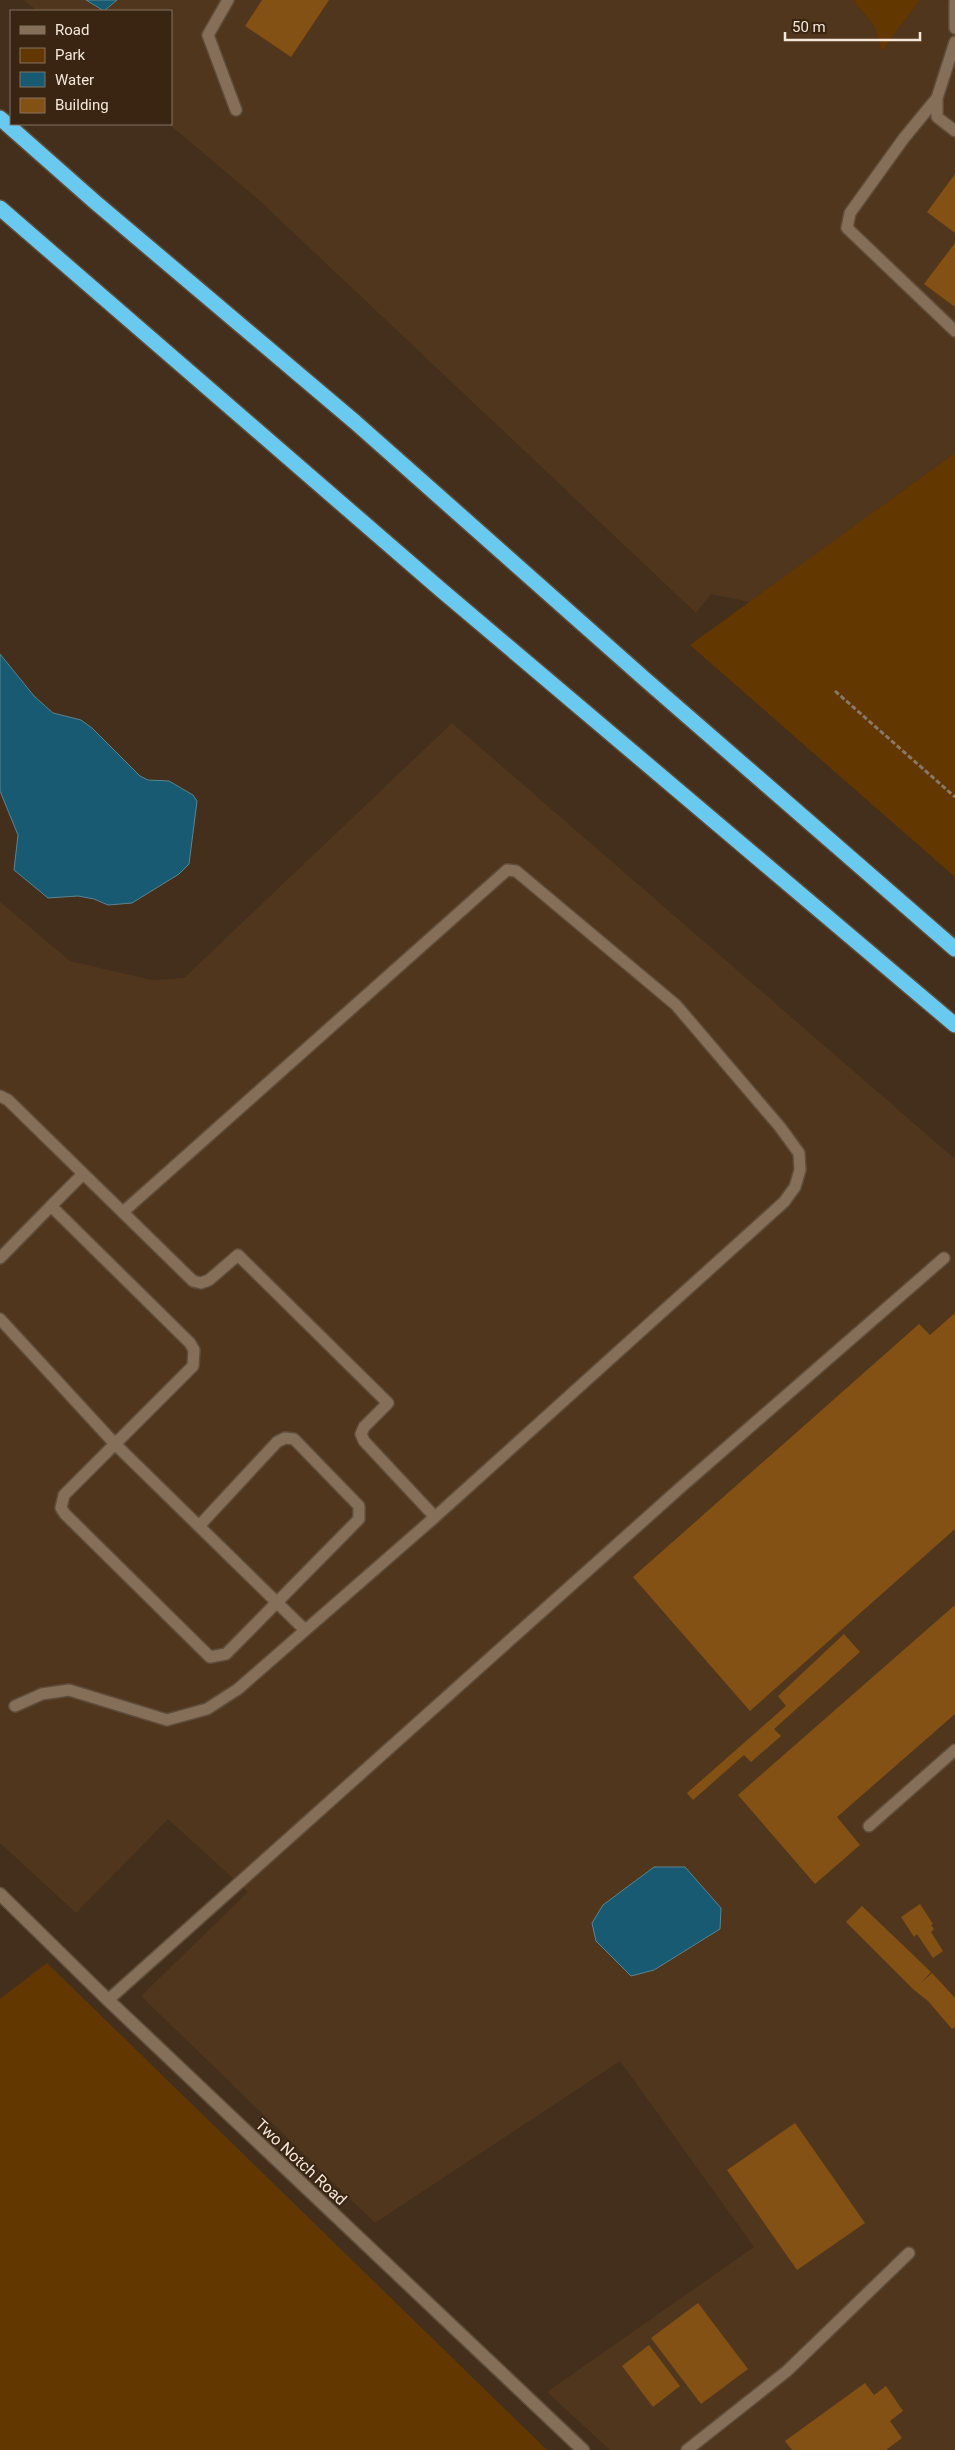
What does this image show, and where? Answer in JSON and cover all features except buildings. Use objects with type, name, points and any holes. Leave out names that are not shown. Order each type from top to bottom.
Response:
[{"type":"highway","points":[[0,118],[95,202],[355,422],[654,687],[955,948]]},
{"type":"highway","points":[[0,208],[440,589],[955,1025]]},
{"type":"street","name":"Two Notch Road","points":[[0,1894],[108,2000],[583,2450]]},
{"type":"lane","points":[[228,0],[208,35],[236,110]]},
{"type":"lane","points":[[955,2],[955,28]]},
{"type":"lane","points":[[955,42],[936,98],[904,138],[850,213],[847,228],[955,331]]},
{"type":"lane","points":[[936,98],[937,117],[955,131]]},
{"type":"lane","points":[[15,1706],[42,1694],[69,1690],[167,1720],[207,1709],[238,1688],[435,1517],[784,1202],[794,1186],[800,1170],[799,1153],[780,1127],[676,1005],[516,870],[507,870],[123,1212]]},
{"type":"lane","points":[[0,1096],[8,1100],[193,1281],[201,1283],[209,1280],[238,1255],[388,1403],[364,1426],[361,1434],[364,1441],[435,1517]]},
{"type":"lane","points":[[0,1258],[83,1174]]},
{"type":"lane","points":[[51,1206],[190,1343],[194,1350],[193,1366],[64,1495],[61,1508],[140,1590],[210,1657],[226,1654],[359,1519],[361,1511],[359,1506],[294,1439],[285,1438],[278,1442],[199,1526]]},
{"type":"lane","points":[[108,2000],[680,1488],[944,1258]]},
{"type":"lane","points":[[0,1319],[115,1444],[305,1630]]},
{"type":"lane","points":[[869,1826],[955,1750]]},
{"type":"lane","points":[[687,2450],[788,2372],[910,2253]]},
{"type":"path","points":[[835,691],[955,797]]},
{"type":"shaded area","points":[[24,0],[853,0],[874,26],[882,51],[920,0],[955,0],[955,453],[750,602],[711,594],[696,613],[260,201],[170,125],[172,125],[172,10],[36,10]]},
{"type":"shaded area","points":[[452,723],[955,1159],[955,2450],[610,2450],[547,2392],[754,2247],[620,2061],[375,2223],[141,1996],[248,1892],[168,1819],[76,1913],[0,1843],[0,902],[70,961],[152,980],[184,978]]},
{"type":"green space","points":[[853,0],[920,0],[882,51],[874,26]]},
{"type":"green space","points":[[955,453],[955,877],[690,645]]},
{"type":"green space","points":[[47,1963],[547,2450],[0,2450],[0,1999]]},
{"type":"water","points":[[86,0],[117,0],[105,10]]},
{"type":"water","points":[[0,654],[34,696],[53,713],[81,720],[92,728],[140,776],[148,780],[169,781],[193,795],[197,801],[189,864],[179,874],[132,903],[108,905],[94,899],[78,896],[48,898],[14,870],[18,835],[0,791]]},
{"type":"water","points":[[654,1867],[685,1867],[721,1908],[720,1929],[654,1970],[631,1976],[596,1941],[592,1923],[603,1905]]}]
